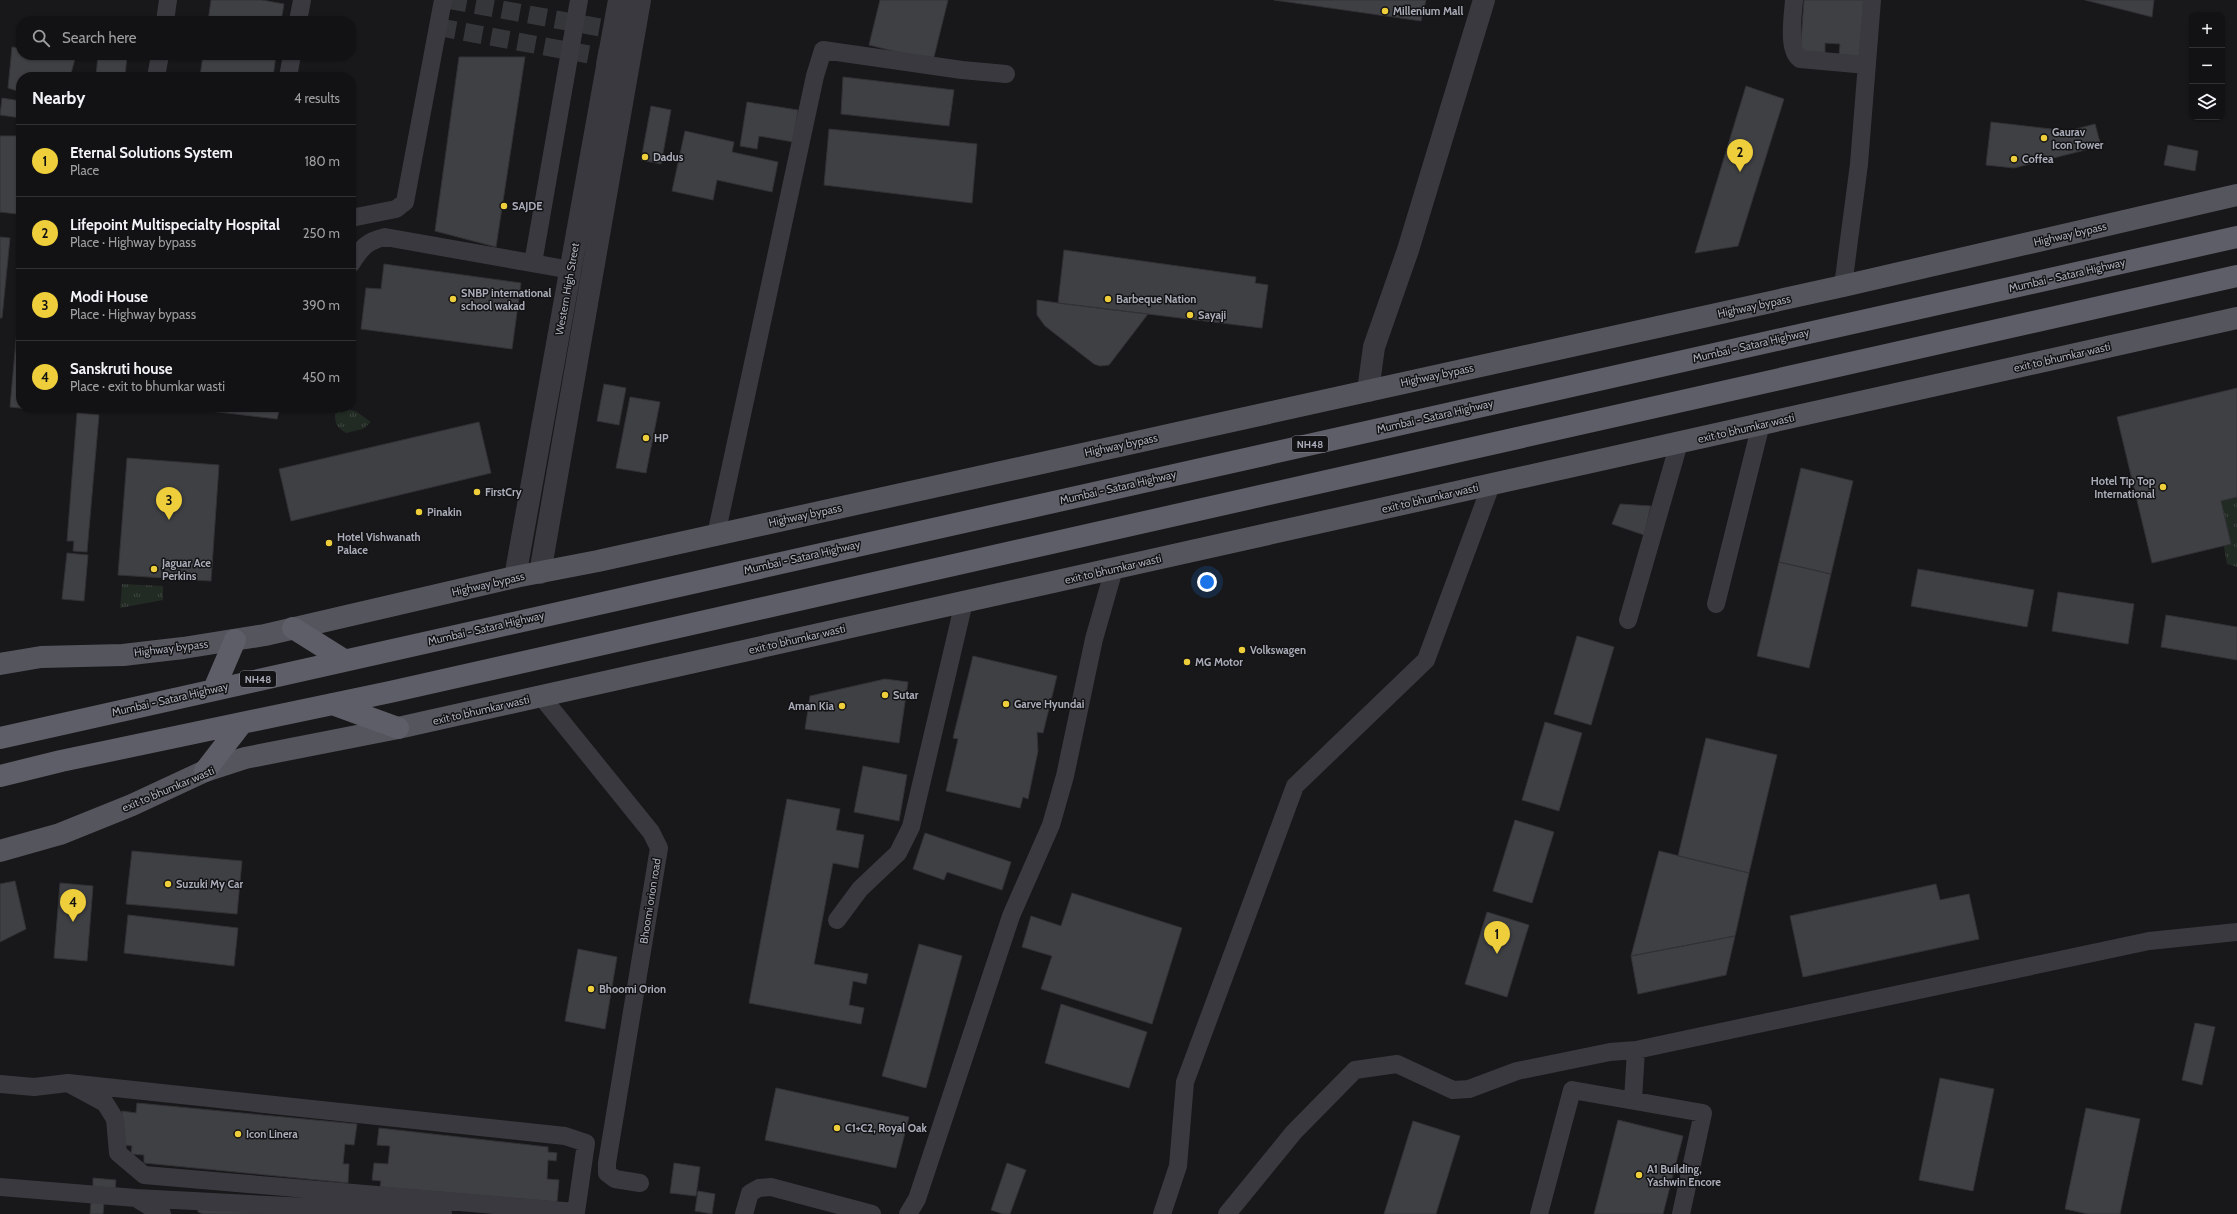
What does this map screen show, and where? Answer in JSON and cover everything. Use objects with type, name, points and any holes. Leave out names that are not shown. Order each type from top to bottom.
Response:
[{"type":"highway","name":"Mumbai - Satara Highway","points":[[0,738],[2237,237]]},
{"type":"highway","points":[[0,776],[332,704],[2237,276]]},
{"type":"highway","points":[[293,628],[344,660]]},
{"type":"highway","points":[[214,689],[235,640]]},
{"type":"highway","points":[[332,704],[398,728]]},
{"type":"highway","points":[[206,771],[242,723]]},
{"type":"main road","name":"Highway bypass","points":[[0,664],[41,658],[123,654],[235,640],[293,628],[515,577],[716,535],[1843,286],[2237,195]]},
{"type":"main road","name":"exit to bhumkar wasti","points":[[0,851],[73,829],[206,771],[245,758],[398,728],[2237,318]]},
{"type":"street","points":[[166,16],[168,0]]},
{"type":"street","points":[[299,16],[302,0]]},
{"type":"street","points":[[356,217],[396,210],[405,202],[443,0]]},
{"type":"street","points":[[532,263],[579,0]]},
{"type":"street","name":"Western High Street","points":[[540,572],[569,403],[621,48],[619,0]]},
{"type":"street","name":"Western High Street","points":[[515,577],[571,270],[621,48],[640,0]]},
{"type":"street","points":[[1368,391],[1374,347],[1408,250],[1484,0]]},
{"type":"street","points":[[1794,0],[1792,46],[1796,56],[1800,59],[1867,65]]},
{"type":"street","points":[[1843,286],[1859,164],[1872,0]]},
{"type":"street","points":[[716,535],[815,76],[823,50],[962,70],[1006,74]]},
{"type":"street","points":[[157,72],[159,60]]},
{"type":"street","points":[[289,72],[291,60]]},
{"type":"street","points":[[356,256],[361,248],[371,241],[385,237],[571,270]]},
{"type":"street","points":[[547,400],[569,403]]},
{"type":"street","points":[[1716,604],[1761,424]]},
{"type":"street","points":[[1628,620],[1679,443]]},
{"type":"street","points":[[1162,1214],[1178,1166],[1185,1082],[1295,786],[1426,660],[1491,485]]},
{"type":"street","points":[[908,1214],[917,1199],[1011,916],[1051,825],[1065,776],[1094,640],[1114,569]]},
{"type":"street","points":[[837,920],[860,889],[898,853],[911,827],[964,602]]},
{"type":"street","name":"Bhoomi orion road","points":[[541,696],[651,832],[659,848],[607,1163],[607,1174],[615,1180],[640,1183]]},
{"type":"street","points":[[1228,1214],[1294,1132],[1354,1070],[1397,1064],[1452,1090],[1469,1089],[1517,1071],[1610,1052],[1636,1050],[2149,941],[2237,932]]},
{"type":"street","points":[[1633,1100],[1636,1050]]},
{"type":"street","points":[[0,1084],[34,1087],[68,1083],[565,1136],[586,1143],[576,1212],[144,1175],[118,1153],[116,1119],[105,1103],[68,1083]]},
{"type":"street","points":[[1538,1214],[1572,1090],[1703,1112],[1681,1214]]},
{"type":"street","points":[[0,1187],[136,1198],[443,1214]]},
{"type":"street","points":[[744,1214],[750,1193],[759,1188],[771,1187],[872,1214]]},
{"type":"street","points":[[136,1198],[162,1214]]},
{"type":"green space","points":[[338,412],[356,412],[371,422],[363,429],[346,433],[337,425],[335,414]]},
{"type":"green space","points":[[2237,494],[2237,567],[2227,564],[2215,498]]},
{"type":"green space","points":[[122,584],[163,586],[163,600],[120,608]]},
{"type":"building","points":[[211,0],[262,0],[284,4],[282,16],[209,16]]},
{"type":"building","points":[[880,0],[948,0],[933,61],[869,45]]},
{"type":"building","name":"Millenium Mall","points":[[1274,0],[1426,0],[1421,21]]},
{"type":"building","points":[[1804,0],[1867,0],[1863,57],[1839,55],[1840,44],[1825,43],[1825,54],[1800,53]]},
{"type":"building","points":[[2085,0],[2154,0],[2152,17]]},
{"type":"building","points":[[12,47],[16,47],[16,60],[75,60],[71,72],[16,72],[16,90],[8,88]]},
{"type":"building","points":[[459,57],[525,57],[496,247],[435,231]]},
{"type":"building","points":[[98,60],[127,60],[125,72],[96,72]]},
{"type":"building","points":[[202,60],[275,60],[274,72],[201,72]]},
{"type":"building","points":[[843,77],[954,90],[949,126],[841,114]]},
{"type":"building","points":[[1746,86],[1784,99],[1738,246],[1695,253]]},
{"type":"building","points":[[2,98],[16,100],[16,117],[0,115]]},
{"type":"building","points":[[747,102],[798,110],[793,142],[759,136],[757,149],[740,146]]},
{"type":"building","points":[[651,106],[671,110],[661,164],[641,160]]},
{"type":"building","name":"Gaurav Icon Tower","points":[[1991,122],[2068,131],[2095,124],[2101,146],[2014,168],[1986,165]]},
{"type":"building","points":[[829,129],[977,144],[972,203],[824,185]]},
{"type":"building","points":[[685,131],[734,142],[732,152],[778,162],[772,192],[717,180],[713,200],[672,191]]},
{"type":"building","points":[[0,136],[16,136],[16,214],[0,212]]},
{"type":"building","points":[[2168,145],[2198,151],[2195,171],[2164,165]]},
{"type":"building","points":[[0,237],[10,238],[2,318],[0,318]]},
{"type":"building","points":[[1064,250],[1256,277],[1255,283],[1268,285],[1262,328],[1058,303]]},
{"type":"building","points":[[384,264],[521,283],[512,349],[361,329],[366,288],[381,289]]},
{"type":"building","points":[[1037,300],[1148,314],[1109,365],[1100,366],[1094,364],[1045,326],[1037,315]]},
{"type":"building","points":[[16,340],[16,408],[10,407]]},
{"type":"building","points":[[604,384],[626,388],[619,425],[597,421]]},
{"type":"building","points":[[2237,388],[2237,497],[2221,501],[2231,544],[2152,563],[2117,417]]},
{"type":"building","points":[[630,397],[660,402],[646,473],[616,468]]},
{"type":"building","points":[[218,412],[279,412],[277,419]]},
{"type":"building","points":[[77,413],[99,415],[87,552],[73,551],[74,541],[67,541]]},
{"type":"building","points":[[479,422],[491,473],[291,521],[279,469]]},
{"type":"building","points":[[127,458],[219,465],[211,581],[118,575]]},
{"type":"building","points":[[1801,468],[1853,481],[1831,574],[1779,562]]},
{"type":"building","points":[[1620,504],[1651,506],[1644,535],[1612,524]]},
{"type":"building","points":[[67,553],[88,555],[84,601],[62,599]]},
{"type":"building","points":[[1779,562],[1831,574],[1809,668],[1757,656]]},
{"type":"building","points":[[1918,569],[2034,590],[2027,627],[1911,606]]},
{"type":"building","points":[[2058,592],[2134,604],[2128,644],[2052,631]]},
{"type":"building","points":[[2166,615],[2237,627],[2237,660],[2161,647]]},
{"type":"building","points":[[1577,636],[1614,647],[1591,725],[1554,714]]},
{"type":"building","name":"Garve Hyundai","points":[[973,656],[1057,676],[1043,733],[1037,732],[1038,751],[1028,799],[1023,797],[1020,808],[946,791],[958,739],[953,738]]},
{"type":"building","points":[[885,679],[908,682],[899,743],[805,729],[810,696]]},
{"type":"building","points":[[1545,722],[1582,733],[1559,811],[1522,800]]},
{"type":"building","points":[[1706,738],[1777,755],[1749,873],[1678,856]]},
{"type":"building","points":[[863,766],[907,775],[899,821],[854,812]]},
{"type":"building","points":[[787,799],[840,809],[836,830],[864,835],[858,868],[833,863],[814,964],[868,974],[866,984],[853,981],[849,1005],[864,1008],[861,1024],[749,1003]]},
{"type":"building","points":[[1515,820],[1554,832],[1532,903],[1493,891]]},
{"type":"building","points":[[925,833],[1011,862],[1002,890],[947,872],[944,880],[913,869]]},
{"type":"building","points":[[132,851],[242,861],[237,914],[126,904]]},
{"type":"building","points":[[1659,851],[1749,873],[1735,936],[1631,956]]},
{"type":"building","points":[[15,881],[26,929],[0,942],[0,884]]},
{"type":"building","points":[[60,883],[93,886],[87,961],[54,958]]},
{"type":"building","points":[[1936,884],[1940,900],[1969,894],[1979,939],[1803,977],[1790,916]]},
{"type":"building","points":[[1072,893],[1182,928],[1152,1024],[1041,989],[1052,956],[1022,947],[1031,916],[1061,926]]},
{"type":"building","points":[[1487,912],[1529,925],[1507,997],[1465,984]]},
{"type":"building","points":[[128,915],[238,928],[234,966],[124,953]]},
{"type":"building","points":[[1735,936],[1726,975],[1638,994],[1631,956]]},
{"type":"building","points":[[919,944],[962,956],[926,1088],[882,1076]]},
{"type":"building","name":"Bhoomi Orion","points":[[578,949],[617,957],[605,1029],[565,1021]]},
{"type":"building","points":[[1061,1004],[1147,1032],[1129,1088],[1045,1063]]},
{"type":"building","points":[[2195,1023],[2215,1027],[2202,1085],[2182,1080]]},
{"type":"building","points":[[1940,1078],[1994,1089],[1973,1191],[1919,1180]]},
{"type":"building","name":"C1+C2, Royal Oak","points":[[776,1088],[909,1117],[896,1168],[765,1140]]},
{"type":"building","name":"Icon Linera","points":[[137,1103],[357,1124],[354,1145],[345,1144],[343,1164],[349,1164],[348,1183],[144,1163],[144,1155],[131,1154],[132,1146],[119,1144],[122,1111],[136,1113]]},
{"type":"building","points":[[2086,1108],[2140,1119],[2120,1214],[2088,1214],[2065,1209]]},
{"type":"building","name":"A1 Building, Yashwin Encore","points":[[1618,1120],[1683,1136],[1663,1214],[1594,1214]]},
{"type":"building","points":[[1413,1121],[1460,1136],[1436,1214],[1384,1214]]},
{"type":"building","points":[[379,1128],[548,1147],[548,1152],[557,1153],[556,1161],[548,1160],[547,1179],[559,1180],[557,1202],[380,1187],[381,1181],[372,1180],[374,1163],[388,1164],[390,1146],[377,1145]]},
{"type":"building","points":[[674,1163],[700,1167],[696,1196],[670,1193]]},
{"type":"building","points":[[1007,1163],[1026,1170],[1010,1214],[1003,1214],[991,1210]]},
{"type":"building","points":[[93,1178],[116,1180],[115,1190],[93,1188]]},
{"type":"building","points":[[698,1191],[715,1194],[712,1214],[695,1211]]},
{"type":"building","points":[[91,1202],[104,1203],[103,1214],[90,1214]]},
{"type":"building","points":[[198,1205],[294,1214],[203,1214],[198,1212]]},
{"type":"tunnel","points":[[449,0],[614,30]]},
{"type":"tunnel","points":[[438,27],[608,58]]},
{"type":"place","name":"Millenium Mall","points":[[1385,11]]},
{"type":"place","name":"Gaurav Icon Tower","points":[[2044,138]]},
{"type":"place","name":"Dadus","points":[[645,157]]},
{"type":"place","name":"Coffea","points":[[2014,159]]},
{"type":"place","name":"Lifepoint Multispecialty Hospital","points":[[1740,172]]},
{"type":"place","name":"SAJDE","points":[[504,206]]},
{"type":"place","name":"SNBP international school wakad","points":[[453,299]]},
{"type":"place","name":"Barbeque Nation","points":[[1108,299]]},
{"type":"place","name":"Sayaji","points":[[1190,315]]},
{"type":"place","name":"HP","points":[[646,438]]},
{"type":"place","name":"Hotel Tip Top International","points":[[2163,487]]},
{"type":"place","name":"FirstCry","points":[[477,492]]},
{"type":"place","name":"Pinakin","points":[[419,512]]},
{"type":"place","name":"Modi House","points":[[169,520]]},
{"type":"place","name":"Hotel Vishwanath Palace","points":[[329,543]]},
{"type":"place","name":"Jaguar Ace Perkins","points":[[154,569]]},
{"type":"place","name":"Volkswagen","points":[[1242,650]]},
{"type":"place","name":"MG Motor","points":[[1187,662]]},
{"type":"place","name":"Sutar","points":[[885,695]]},
{"type":"place","name":"Garve Hyundai","points":[[1006,704]]},
{"type":"place","name":"Aman Kia","points":[[842,706]]},
{"type":"place","name":"Suzuki My Car","points":[[168,884]]},
{"type":"place","name":"Sanskruti house","points":[[73,922]]},
{"type":"place","name":"Eternal Solutions System","points":[[1497,954]]},
{"type":"place","name":"Bhoomi Orion","points":[[591,989]]},
{"type":"place","name":"C1+C2, Royal Oak","points":[[837,1128]]},
{"type":"place","name":"Icon Linera","points":[[238,1134]]},
{"type":"place","name":"A1 Building, Yashwin Encore","points":[[1639,1175]]}]
